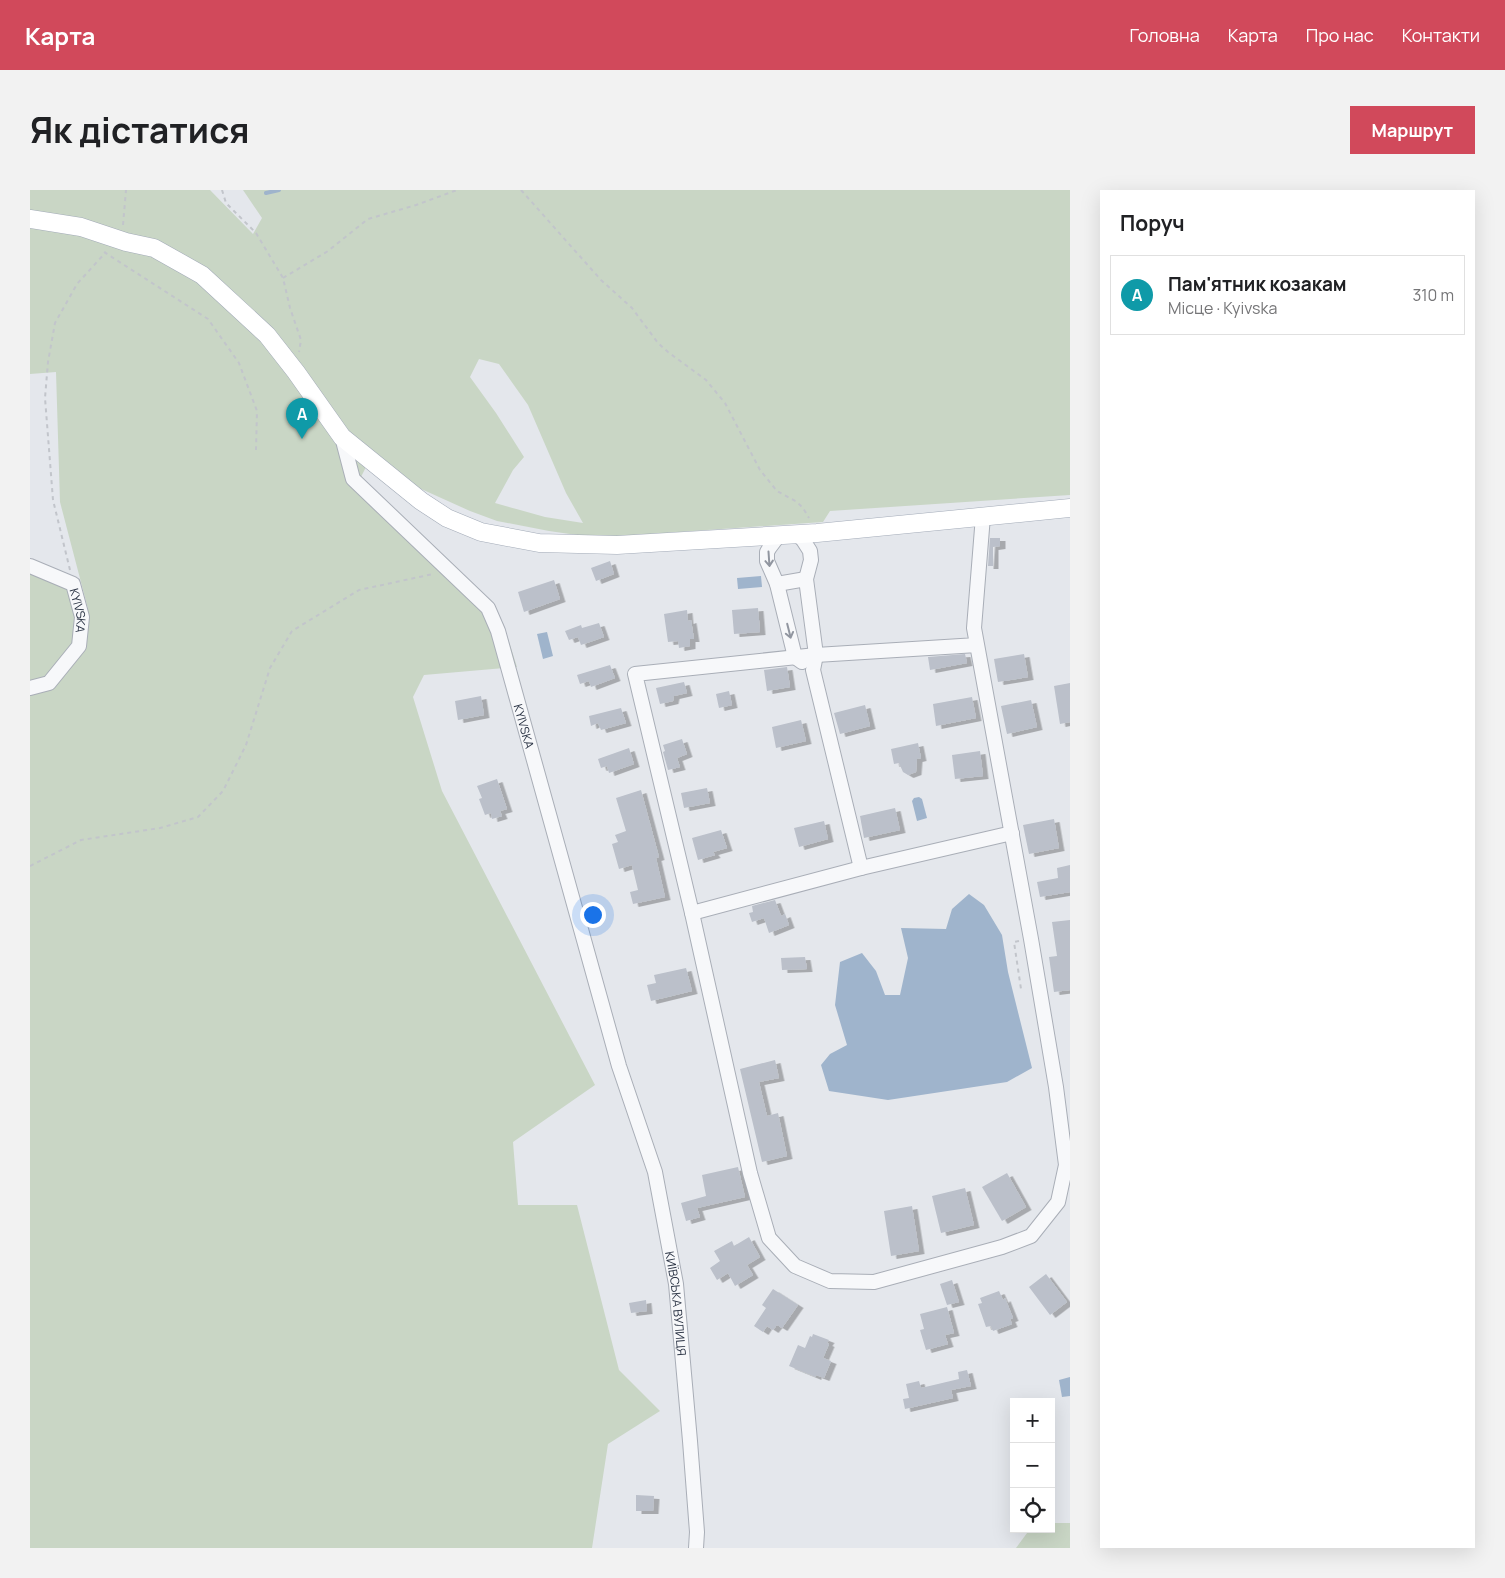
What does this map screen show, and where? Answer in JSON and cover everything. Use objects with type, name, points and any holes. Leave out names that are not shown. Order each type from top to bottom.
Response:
[{"type":"main road","points":[[30,220],[81,228],[126,242],[154,248],[202,275],[267,335],[342,437],[421,502],[447,518],[481,532],[539,543],[617,545],[818,533],[1070,508]]},
{"type":"street","name":"KYIVSKA","points":[[342,437],[353,479],[488,608],[498,631],[619,1066],[655,1172],[676,1284],[697,1532],[696,1548]]},
{"type":"street","points":[[977,645],[816,655],[635,674],[692,913],[750,1173],[769,1238],[795,1266],[830,1281],[874,1282],[1002,1247],[1030,1236],[1058,1202],[1066,1165],[1056,1087],[1031,939],[974,628],[983,516]]},
{"type":"street","points":[[797,534],[810,551],[810,568],[806,579],[816,655],[813,670],[862,868]]},
{"type":"street","points":[[779,535],[767,552],[767,561],[777,584],[795,657],[813,670]]},
{"type":"street","name":"KYIVSKA","points":[[30,566],[73,584],[82,617],[79,646],[49,683],[30,688]]},
{"type":"street","points":[[777,584],[806,579]]},
{"type":"street","points":[[692,913],[862,868],[1012,833]]},
{"type":"path","points":[[73,584],[53,500],[45,398],[48,362],[55,323],[77,284],[105,252],[126,242],[122,224],[126,190]]},
{"type":"path","points":[[222,190],[226,203],[256,233],[283,278],[290,308],[301,340],[296,372]]},
{"type":"path","points":[[283,278],[328,251],[368,219],[458,190]]},
{"type":"path","points":[[521,190],[601,280],[632,308],[658,343],[706,380],[725,403],[760,470],[777,491],[797,502],[803,508],[818,533]]},
{"type":"path","points":[[99,246],[105,252],[208,319],[239,363],[257,411],[256,450]]},
{"type":"path","points":[[30,866],[82,840],[160,828],[198,817],[223,791],[246,745],[270,668],[292,631],[359,590],[447,570]]},
{"type":"path","points":[[1020,989],[1014,942],[1031,939]]},
{"type":"green space","points":[[30,190],[210,190],[253,234],[262,218],[243,190],[1070,190],[1070,495],[830,511],[823,522],[622,536],[584,536],[497,521],[419,488],[389,468],[370,459],[356,487],[503,623],[517,667],[424,675],[413,697],[442,791],[595,1085],[513,1142],[518,1205],[577,1205],[619,1370],[660,1411],[608,1444],[592,1548],[30,1548],[30,568],[72,585],[88,609],[60,502],[56,372],[30,374]],"holes":[[[479,359],[499,364],[528,405],[566,493],[583,523],[545,517],[495,503],[513,470],[524,457],[470,377]]]},
{"type":"green space","points":[[1055,1523],[1070,1523],[1070,1548],[1016,1548],[1027,1533],[1055,1533]]},
{"type":"water","points":[[761,576],[762,587],[738,589],[737,578]]},
{"type":"water","points":[[547,632],[553,656],[543,659],[537,634]]},
{"type":"water","points":[[919,797],[922,799],[927,818],[917,821],[912,801],[914,798]]},
{"type":"water","points":[[969,894],[984,905],[1002,935],[1008,972],[1032,1068],[1007,1082],[888,1100],[829,1091],[821,1065],[830,1054],[847,1045],[835,1005],[840,962],[862,953],[876,971],[885,995],[900,995],[908,958],[901,928],[946,929],[952,909]]},
{"type":"water","points":[[1070,1377],[1070,1396],[1062,1397],[1059,1380]]},
{"type":"building","points":[[990,538],[1000,538],[1000,546],[993,547],[993,566],[988,566]]},
{"type":"building","points":[[610,561],[614,574],[596,581],[591,568]]},
{"type":"building","points":[[554,580],[560,599],[524,612],[518,592]]},
{"type":"building","points":[[758,608],[760,632],[734,634],[732,610]]},
{"type":"building","points":[[687,610],[688,621],[691,620],[694,639],[690,639],[690,646],[679,648],[678,641],[668,642],[664,614]]},
{"type":"building","points":[[599,623],[604,637],[581,645],[578,637],[569,640],[565,631],[581,625],[582,628]]},
{"type":"building","points":[[965,654],[967,663],[930,670],[928,657]]},
{"type":"building","points":[[1024,654],[1028,677],[998,682],[994,659]]},
{"type":"building","points":[[610,665],[615,678],[591,687],[589,681],[580,684],[577,675]]},
{"type":"building","points":[[787,667],[790,687],[767,691],[764,670]]},
{"type":"building","points":[[684,682],[687,693],[674,696],[673,701],[660,704],[656,688]]},
{"type":"building","points":[[1070,683],[1070,722],[1060,724],[1054,686]]},
{"type":"building","points":[[729,691],[732,705],[719,708],[716,694]]},
{"type":"building","points":[[481,696],[484,715],[458,720],[455,701]]},
{"type":"building","points":[[972,697],[976,718],[936,726],[933,704]]},
{"type":"building","points":[[1031,700],[1037,727],[1007,734],[1001,706]]},
{"type":"building","points":[[865,705],[870,726],[840,734],[834,713]]},
{"type":"building","points":[[621,708],[626,723],[601,730],[598,723],[591,726],[589,716]]},
{"type":"building","points":[[801,720],[806,741],[776,748],[772,727]]},
{"type":"building","points":[[682,739],[687,754],[677,758],[680,767],[668,770],[663,745]]},
{"type":"building","points":[[918,743],[921,758],[917,759],[916,772],[908,775],[903,772],[899,763],[894,764],[891,749]]},
{"type":"building","points":[[629,748],[634,764],[609,773],[607,766],[601,768],[598,759]]},
{"type":"building","points":[[980,751],[983,776],[955,779],[952,755]]},
{"type":"building","points":[[497,779],[507,809],[500,811],[502,816],[492,819],[491,813],[485,815],[479,799],[482,798],[477,786]]},
{"type":"building","points":[[707,788],[710,803],[684,808],[681,793]]},
{"type":"building","points":[[641,790],[659,857],[656,858],[665,897],[633,904],[630,892],[638,890],[632,865],[619,869],[612,844],[618,842],[615,835],[626,831],[616,798]]},
{"type":"building","points":[[895,808],[900,830],[864,838],[860,816]]},
{"type":"building","points":[[1054,819],[1059,848],[1029,854],[1023,825]]},
{"type":"building","points":[[824,821],[828,839],[799,847],[794,828]]},
{"type":"building","points":[[721,830],[727,848],[713,852],[715,855],[698,860],[692,838]]},
{"type":"building","points":[[1070,865],[1070,892],[1040,897],[1037,882],[1058,878],[1057,868]]},
{"type":"building","points":[[775,900],[781,916],[785,914],[789,925],[769,933],[764,918],[752,922],[749,913],[753,912],[752,906]]},
{"type":"building","points":[[1070,920],[1070,990],[1054,992],[1049,957],[1057,956],[1052,922]]},
{"type":"building","points":[[805,957],[807,969],[782,970],[781,958]]},
{"type":"building","points":[[686,968],[692,991],[651,1001],[647,985],[656,983],[654,975]]},
{"type":"building","points":[[775,1060],[779,1078],[759,1082],[767,1116],[778,1113],[787,1156],[762,1162],[740,1069]]},
{"type":"building","points":[[738,1167],[745,1197],[697,1208],[700,1217],[686,1221],[681,1203],[706,1196],[702,1175]]},
{"type":"building","points":[[1007,1173],[1026,1207],[1002,1221],[982,1187]]},
{"type":"building","points":[[965,1188],[974,1225],[941,1233],[932,1196]]},
{"type":"building","points":[[912,1206],[919,1251],[891,1256],[884,1211]]},
{"type":"building","points":[[749,1237],[760,1257],[747,1265],[753,1275],[735,1286],[728,1273],[717,1280],[710,1268],[720,1261],[714,1251],[732,1241],[734,1246]]},
{"type":"building","points":[[1046,1274],[1067,1302],[1050,1315],[1029,1287]]},
{"type":"building","points":[[952,1280],[959,1302],[947,1305],[940,1284]]},
{"type":"building","points":[[773,1289],[798,1305],[782,1328],[777,1325],[773,1330],[767,1326],[763,1332],[754,1326],[766,1308],[762,1305]]},
{"type":"building","points":[[999,1291],[1003,1300],[1005,1298],[1013,1318],[1010,1319],[1012,1324],[993,1331],[991,1326],[986,1327],[978,1304],[982,1303],[980,1298]]},
{"type":"building","points":[[646,1300],[647,1311],[631,1313],[629,1303]]},
{"type":"building","points":[[947,1307],[954,1333],[945,1335],[948,1344],[926,1350],[920,1330],[924,1329],[920,1314]]},
{"type":"building","points":[[813,1334],[829,1340],[823,1358],[831,1361],[824,1378],[816,1375],[816,1377],[789,1366],[798,1345],[805,1348],[810,1336],[812,1337]]},
{"type":"building","points":[[967,1370],[971,1386],[951,1390],[953,1398],[905,1409],[903,1399],[909,1398],[906,1384],[919,1381],[921,1388],[959,1379],[958,1372]]},
{"type":"building","points":[[636,1495],[654,1496],[653,1511],[636,1511]]},
{"type":"waterway","points":[[266,193],[279,190]]},
{"type":"place","name":"Пам'ятник козакам","points":[[302,439]]}]
